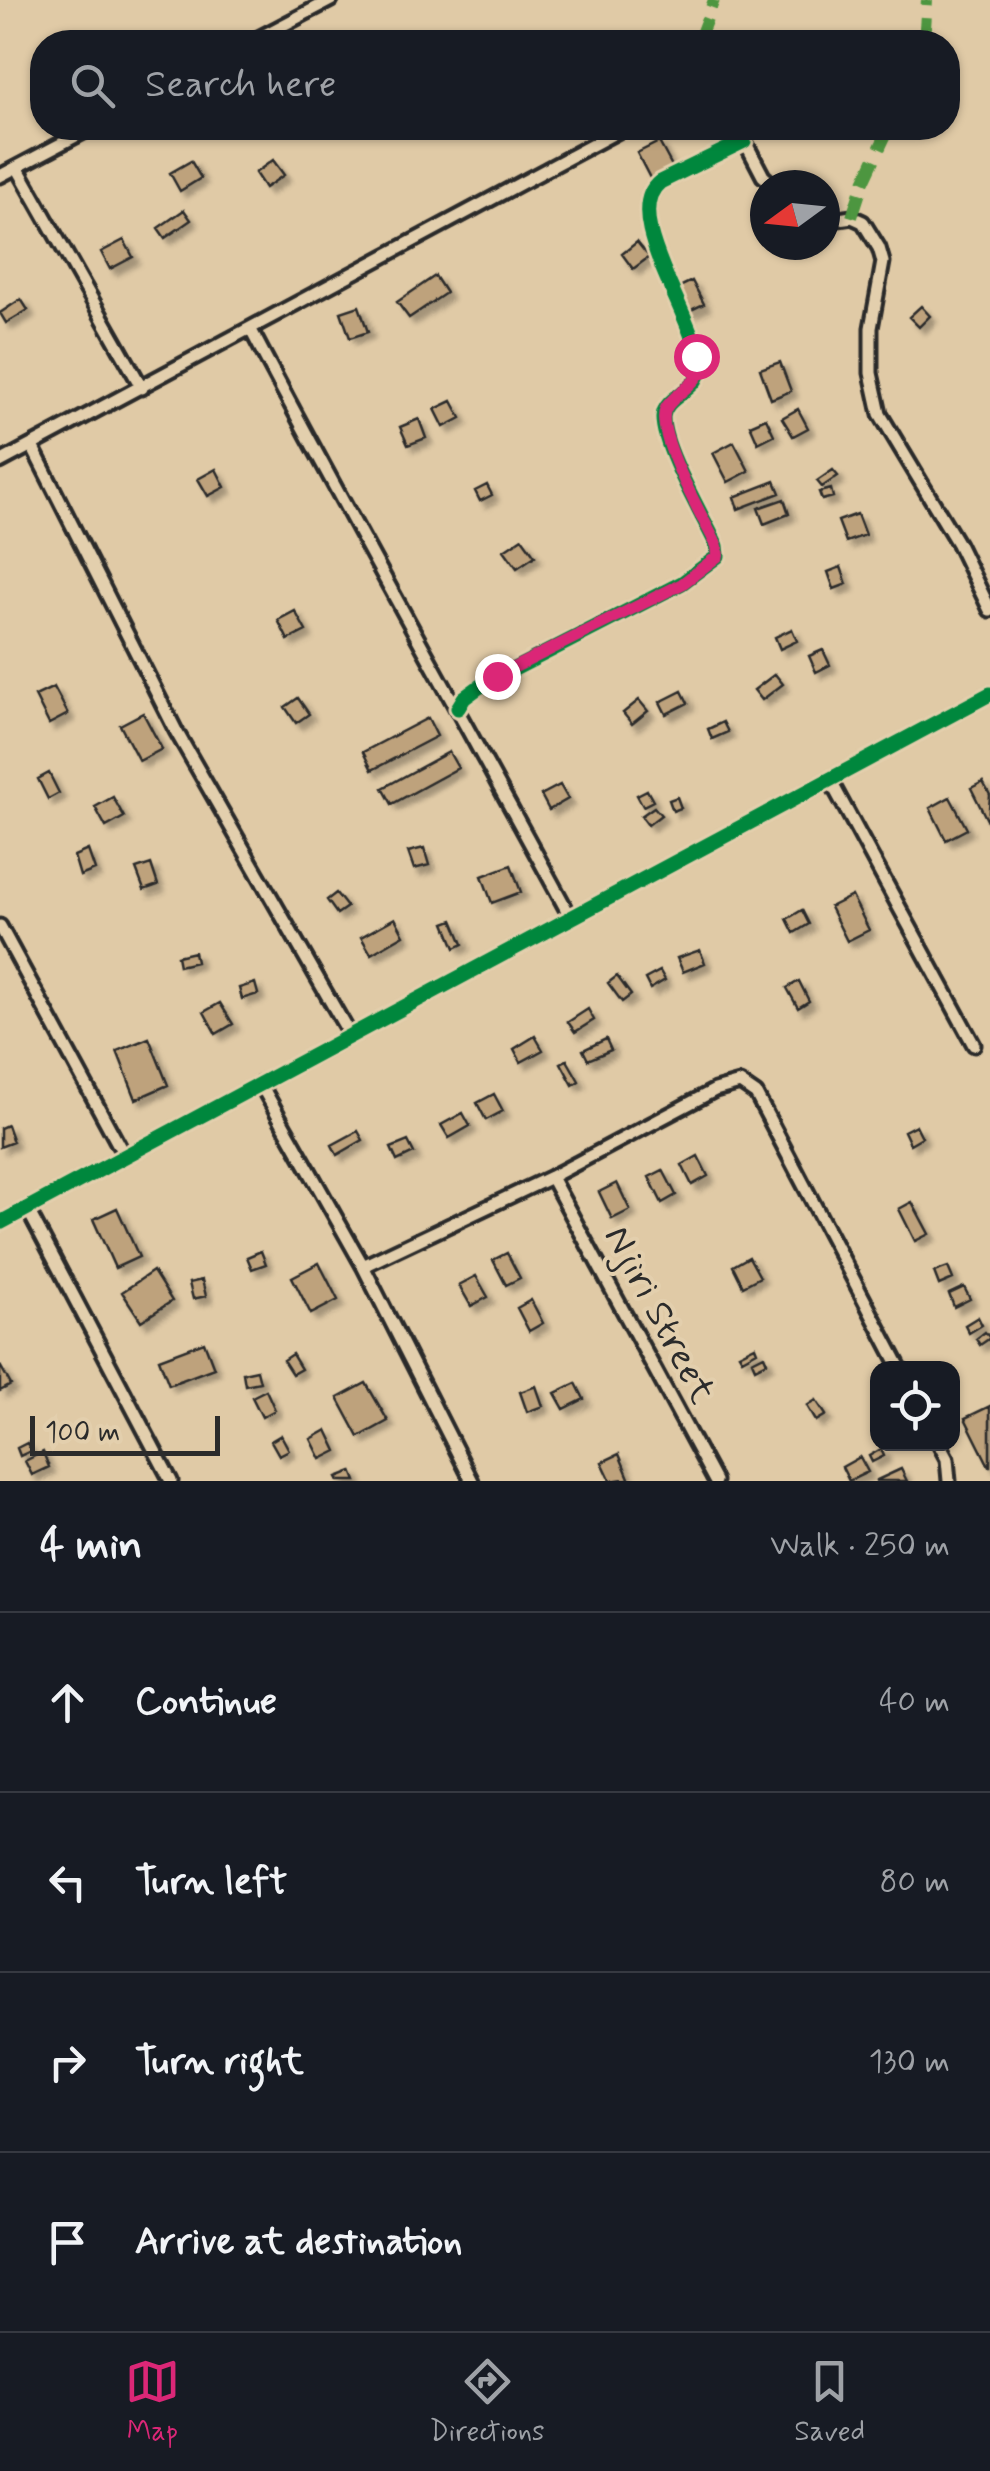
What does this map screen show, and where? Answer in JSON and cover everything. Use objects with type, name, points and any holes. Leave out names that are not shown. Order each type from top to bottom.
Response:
[{"type":"street","points":[[275,30],[332,0]]},
{"type":"street","points":[[0,176],[68,140]]},
{"type":"street","points":[[0,462],[601,140]]},
{"type":"street","points":[[458,708],[478,687],[682,584],[718,556],[717,546],[671,449],[663,418],[666,408],[694,382],[699,367],[669,276],[650,237],[648,201],[652,188],[660,182],[744,141],[760,170]]},
{"type":"street","points":[[17,167],[142,388]]},
{"type":"street","points":[[840,219],[852,217],[863,222],[883,262],[871,328],[870,373],[880,414],[958,544],[990,610]]},
{"type":"street","points":[[251,330],[348,516],[458,708],[571,918]]},
{"type":"street","points":[[32,446],[176,731],[350,1036]]},
{"type":"street","points":[[0,1223],[990,694]]},
{"type":"street","points":[[830,780],[974,1045]]},
{"type":"street","points":[[0,926],[124,1155]]},
{"type":"street","points":[[363,1266],[551,1177],[715,1090],[740,1083],[756,1094],[896,1361]]},
{"type":"street","points":[[260,1084],[363,1266],[472,1481]]},
{"type":"street","name":"Njiri Street","points":[[551,1177],[715,1481]]},
{"type":"street","points":[[27,1208],[172,1481]]},
{"type":"street","points":[[943,1451],[949,1481]]},
{"type":"building","points":[[659,142],[673,168],[651,180],[637,153]]},
{"type":"building","points":[[273,160],[284,175],[265,188],[255,173]]},
{"type":"building","points":[[191,161],[201,178],[180,191],[170,173]]},
{"type":"building","points":[[184,210],[191,220],[165,238],[158,228]]},
{"type":"building","points":[[124,240],[133,257],[110,269],[101,252]]},
{"type":"building","points":[[637,242],[649,257],[633,269],[622,254]]},
{"type":"building","points":[[435,276],[446,293],[409,318],[397,302]]},
{"type":"building","points":[[692,281],[704,304],[689,311],[677,288]]},
{"type":"building","points":[[21,299],[28,310],[6,323],[0,313]]},
{"type":"building","points":[[359,306],[368,332],[350,338],[341,312]]},
{"type":"building","points":[[921,306],[930,316],[919,327],[909,317]]},
{"type":"building","points":[[780,362],[791,391],[771,399],[760,369]]},
{"type":"building","points":[[452,401],[461,418],[444,427],[435,409]]},
{"type":"building","points":[[798,409],[808,428],[793,436],[782,418]]},
{"type":"building","points":[[766,418],[774,435],[758,443],[750,425]]},
{"type":"building","points":[[419,419],[426,438],[408,445],[400,427]]},
{"type":"building","points":[[734,442],[749,471],[728,482],[713,453]]},
{"type":"building","points":[[216,469],[225,487],[208,496],[198,479]]},
{"type":"building","points":[[833,470],[838,476],[822,487],[817,481]]},
{"type":"building","points":[[775,481],[780,493],[738,509],[734,497]]},
{"type":"building","points":[[487,485],[492,495],[480,501],[475,491]]},
{"type":"building","points":[[831,489],[833,497],[822,500],[819,492]]},
{"type":"building","points":[[784,499],[789,514],[764,524],[758,508]]},
{"type":"building","points":[[857,514],[865,535],[846,542],[838,521]]},
{"type":"building","points":[[522,538],[535,556],[517,568],[504,550]]},
{"type":"building","points":[[841,567],[847,584],[834,589],[828,572]]},
{"type":"building","points":[[295,611],[306,631],[288,640],[278,620]]},
{"type":"building","points":[[792,629],[797,641],[780,649],[775,637]]},
{"type":"building","points":[[823,650],[830,665],[816,672],[809,656]]},
{"type":"building","points":[[775,674],[783,684],[762,700],[754,690]]},
{"type":"building","points":[[54,687],[68,714],[49,724],[35,696]]},
{"type":"building","points":[[682,691],[688,703],[666,714],[660,702]]},
{"type":"building","points":[[298,698],[309,714],[296,723],[285,707]]},
{"type":"building","points":[[639,700],[648,711],[632,724],[623,713]]},
{"type":"building","points":[[143,713],[162,749],[139,761],[120,725]]},
{"type":"building","points":[[428,718],[437,736],[372,770],[363,752]]},
{"type":"building","points":[[723,722],[728,732],[712,739],[708,729]]},
{"type":"building","points":[[449,752],[458,768],[392,804],[383,788]]},
{"type":"building","points":[[49,773],[59,793],[48,799],[38,779]]},
{"type":"building","points":[[983,782],[990,795],[988,822],[971,788]]},
{"type":"building","points":[[560,785],[568,799],[549,810],[541,795]]},
{"type":"building","points":[[647,790],[653,801],[643,806],[637,795]]},
{"type":"building","points":[[113,797],[124,817],[106,827],[95,807]]},
{"type":"building","points":[[677,797],[681,808],[673,811],[669,800]]},
{"type":"building","points":[[950,797],[967,829],[946,840],[930,808]]},
{"type":"building","points":[[654,807],[661,815],[648,825],[641,816]]},
{"type":"building","points":[[424,848],[429,865],[414,869],[408,852]]},
{"type":"building","points":[[88,850],[95,870],[80,876],[74,856]]},
{"type":"building","points":[[151,864],[158,885],[144,890],[136,869]]},
{"type":"building","points":[[511,865],[521,892],[492,903],[482,876]]},
{"type":"building","points":[[336,893],[347,907],[337,914],[327,900]]},
{"type":"building","points":[[852,896],[869,930],[847,941],[830,907]]},
{"type":"building","points":[[802,910],[809,924],[794,933],[787,919]]},
{"type":"building","points":[[395,918],[404,935],[371,954],[361,937]]},
{"type":"building","points":[[453,920],[463,944],[455,948],[445,923]]},
{"type":"building","points":[[700,950],[705,963],[683,972],[677,958]]},
{"type":"building","points":[[194,952],[196,962],[179,966],[177,956]]},
{"type":"building","points":[[660,971],[665,980],[650,989],[645,979]]},
{"type":"building","points":[[617,976],[631,995],[622,1002],[608,983]]},
{"type":"building","points":[[799,981],[809,1001],[798,1008],[787,988]]},
{"type":"building","points":[[255,983],[258,994],[242,999],[239,988]]},
{"type":"building","points":[[220,1003],[233,1024],[216,1034],[204,1012]]},
{"type":"building","points":[[588,1009],[594,1020],[575,1032],[568,1022]]},
{"type":"building","points":[[535,1036],[543,1050],[521,1062],[514,1049]]},
{"type":"building","points":[[149,1038],[168,1085],[136,1099],[117,1051]]},
{"type":"building","points":[[606,1039],[611,1050],[588,1060],[583,1050]]},
{"type":"building","points":[[567,1060],[579,1081],[573,1085],[561,1063]]},
{"type":"building","points":[[494,1094],[503,1111],[486,1120],[477,1103]]},
{"type":"building","points":[[463,1113],[470,1126],[449,1138],[441,1125]]},
{"type":"building","points":[[7,1125],[13,1142],[0,1147],[0,1128]]},
{"type":"building","points":[[916,1125],[922,1137],[910,1144],[904,1131]]},
{"type":"building","points":[[358,1131],[363,1140],[337,1155],[332,1145]]},
{"type":"building","points":[[408,1141],[414,1153],[397,1161],[391,1148]]},
{"type":"building","points":[[698,1156],[708,1176],[692,1185],[682,1165]]},
{"type":"building","points":[[663,1170],[676,1195],[662,1203],[649,1177]]},
{"type":"building","points":[[617,1183],[630,1210],[612,1219],[599,1192]]},
{"type":"building","points":[[912,1202],[929,1234],[915,1241],[899,1209]]},
{"type":"building","points":[[117,1208],[139,1257],[115,1268],[93,1219]]},
{"type":"building","points":[[261,1251],[266,1264],[252,1269],[247,1257]]},
{"type":"building","points":[[507,1253],[520,1278],[506,1285],[493,1260]]},
{"type":"building","points":[[749,1257],[760,1277],[743,1286],[733,1266]]},
{"type":"building","points":[[319,1263],[338,1300],[311,1314],[292,1277]]},
{"type":"building","points":[[948,1267],[953,1279],[939,1285],[934,1272]]},
{"type":"building","points":[[153,1271],[172,1301],[141,1321],[122,1292]]},
{"type":"building","points":[[476,1276],[488,1297],[471,1306],[459,1285]]},
{"type":"building","points":[[202,1280],[206,1296],[193,1299],[189,1283]]},
{"type":"building","points":[[964,1287],[970,1299],[954,1307],[949,1294]]},
{"type":"building","points":[[531,1300],[543,1323],[529,1331],[517,1308]]},
{"type":"building","points":[[978,1317],[982,1325],[969,1333],[965,1325]]},
{"type":"building","points":[[985,1332],[990,1338],[980,1345],[976,1339]]},
{"type":"building","points":[[204,1342],[214,1368],[169,1385],[159,1359]]},
{"type":"building","points":[[755,1346],[757,1351],[742,1359],[739,1354]]},
{"type":"building","points":[[292,1354],[301,1369],[292,1374],[283,1360]]},
{"type":"building","points":[[764,1355],[767,1362],[755,1368],[752,1361]]},
{"type":"building","points":[[0,1368],[11,1385],[0,1391]]},
{"type":"building","points":[[257,1370],[260,1382],[245,1385],[243,1373]]},
{"type":"building","points":[[366,1383],[388,1421],[359,1437],[338,1398]]},
{"type":"building","points":[[576,1383],[584,1399],[564,1409],[555,1393]]},
{"type":"building","points":[[536,1386],[543,1406],[527,1412],[520,1392]]},
{"type":"building","points":[[266,1390],[275,1410],[262,1417],[252,1397]]},
{"type":"building","points":[[816,1400],[826,1415],[816,1421],[807,1406]]},
{"type":"building","points":[[990,1406],[990,1466],[989,1466],[965,1418]]},
{"type":"building","points":[[327,1430],[337,1451],[321,1459],[311,1439]]},
{"type":"building","points":[[281,1435],[289,1450],[279,1455],[271,1441]]},
{"type":"building","points":[[27,1443],[31,1451],[20,1456],[17,1448]]},
{"type":"building","points":[[882,1451],[884,1456],[872,1462],[869,1456]]},
{"type":"building","points":[[43,1452],[49,1467],[32,1475],[25,1461]]},
{"type":"building","points":[[619,1454],[629,1478],[611,1481],[602,1462]]},
{"type":"building","points":[[860,1457],[868,1472],[849,1481],[842,1467]]},
{"type":"building","points":[[901,1469],[907,1481],[875,1481]]},
{"type":"building","points":[[352,1471],[356,1481],[339,1481],[337,1477]]},
{"type":"marked path","points":[[703,30],[714,0]]},
{"type":"marked path","points":[[925,30],[927,0]]},
{"type":"marked path","points":[[852,217],[883,140]]},
{"type":"cycle path","points":[[458,708],[479,687],[682,583],[718,556],[717,546],[664,430],[665,410],[694,383],[699,369],[696,349],[654,244],[648,219],[649,198],[660,182],[744,141]]},
{"type":"cycle path","points":[[0,1223],[990,694]]},
{"type":"route","points":[[497,676],[682,584],[718,556],[717,546],[671,449],[663,418],[666,408],[699,374],[696,356]]}]
